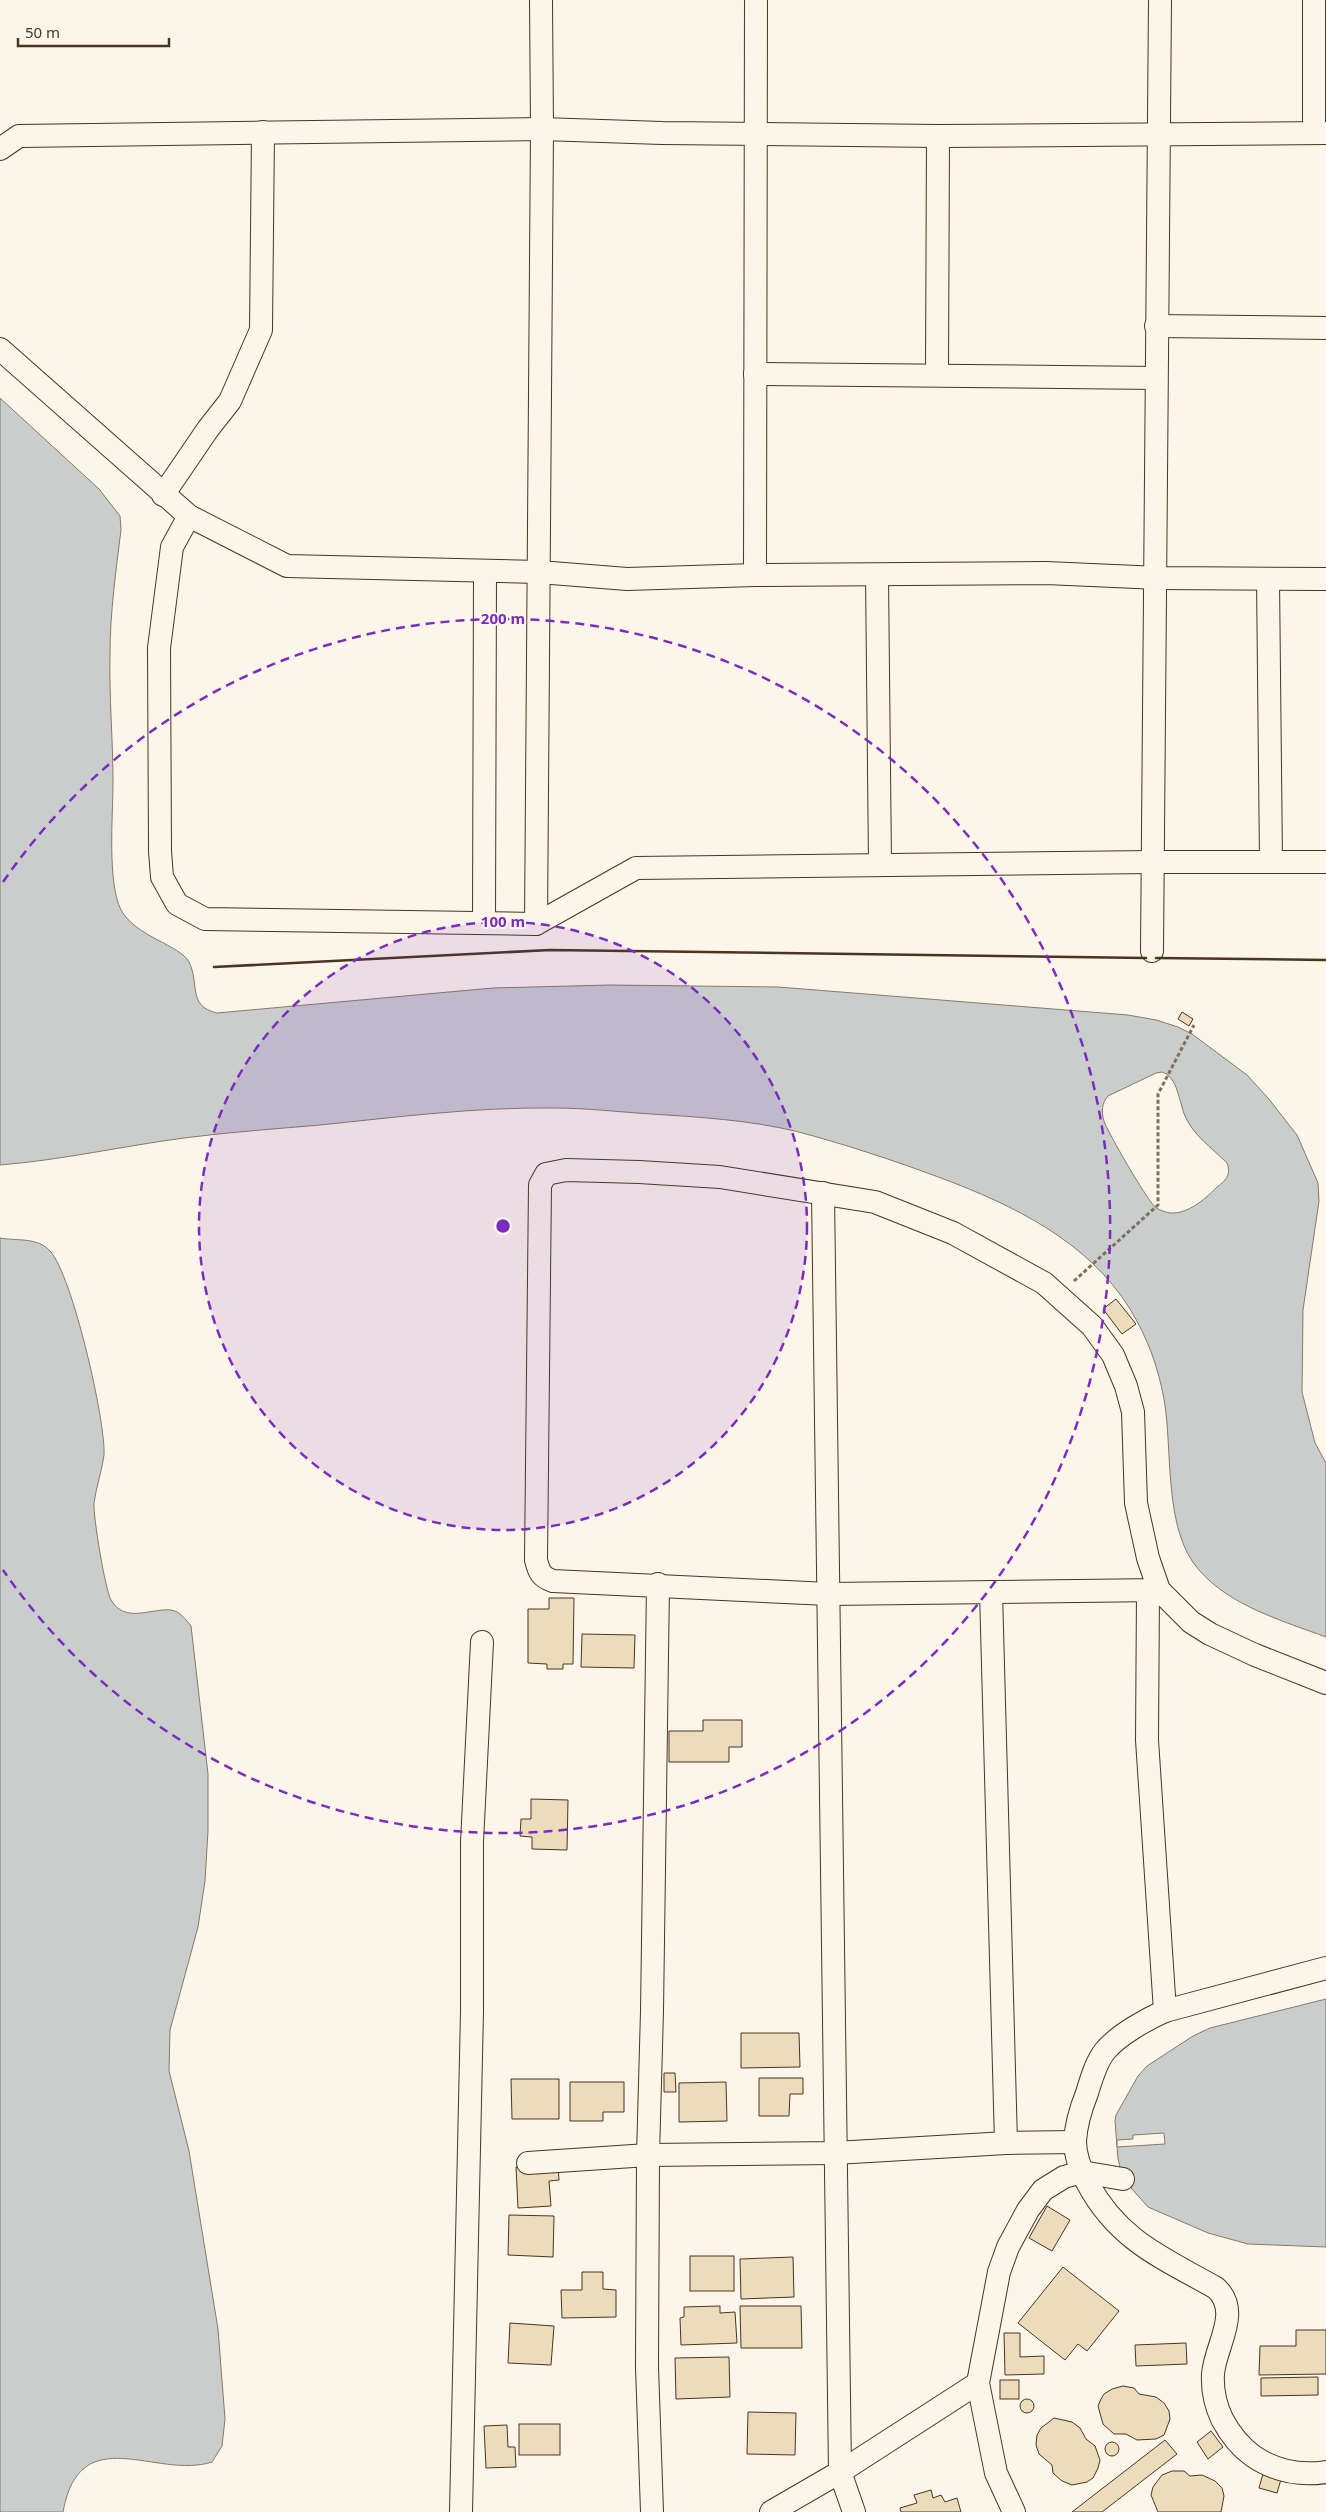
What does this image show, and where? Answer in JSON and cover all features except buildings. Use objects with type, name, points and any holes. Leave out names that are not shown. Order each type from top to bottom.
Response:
[{"type":"street","points":[[536,924],[542,129],[541,0]]},
{"type":"street","points":[[755,575],[756,0]]},
{"type":"street","points":[[1152,951],[1157,135],[1160,0]]},
{"type":"street","points":[[0,149],[19,136],[263,132],[542,129],[938,136],[1320,133],[1314,0]]},
{"type":"street","points":[[164,495],[208,429],[230,401],[261,330],[263,132]]},
{"type":"street","points":[[937,374],[938,136]]},
{"type":"street","points":[[1156,326],[1326,328]]},
{"type":"street","points":[[0,349],[189,516],[287,566],[539,572],[627,579],[755,575],[1046,573],[1154,578],[1326,580]]},
{"type":"street","points":[[755,374],[937,374],[1156,378]]},
{"type":"street","points":[[189,516],[172,547],[160,648],[160,851],[162,877],[177,904],[205,919],[536,924],[636,868],[1152,862],[1326,862]]},
{"type":"street","points":[[484,923],[485,572]]},
{"type":"street","points":[[877,575],[880,865]]},
{"type":"street","points":[[1268,579],[1271,862]]},
{"type":"street","points":[[1165,2011],[1147,1740],[1154,1591],[1136,1502],[1135,1441],[1131,1399],[1113,1356],[1092,1326],[1044,1283],[953,1233],[875,1202],[720,1177],[566,1170],[546,1174],[542,1179],[540,1186],[536,1560],[539,1572],[543,1578],[553,1581],[658,1584],[828,1594],[1154,1591],[1191,1622],[1210,1634],[1254,1655],[1326,1683]]},
{"type":"street","points":[[823,1193],[840,2472],[854,2512]]},
{"type":"street","points":[[652,2512],[647,2367],[648,2155],[652,2030],[658,1584]]},
{"type":"street","points":[[991,1592],[1006,2143]]},
{"type":"street","points":[[461,2512],[472,2011],[472,1842],[482,1642]]},
{"type":"street","points":[[1326,1968],[1165,2011],[1149,2018],[1104,2052],[1084,2100],[1075,2142],[1082,2172],[1106,2213],[1128,2235],[1151,2252],[1216,2288],[1223,2295],[1228,2319],[1216,2360],[1213,2387],[1214,2398],[1230,2434],[1246,2451],[1268,2466],[1308,2475],[1326,2472]]},
{"type":"street","points":[[528,2163],[648,2155],[835,2153],[1006,2143],[1075,2142]]},
{"type":"street","points":[[1014,2512],[996,2473],[978,2383],[999,2272],[1008,2247],[1028,2210],[1043,2190],[1064,2177],[1082,2172],[1123,2179]]},
{"type":"street","points":[[771,2512],[840,2472],[978,2383]]},
{"type":"path","points":[[1087,1269],[1158,1205],[1158,1094],[1194,1025]]},
{"type":"shaded area","points":[[0,398],[99,489],[120,516],[121,530],[110,639],[113,782],[112,866],[114,883],[121,910],[128,919],[147,934],[177,951],[189,962],[198,1000],[208,1010],[217,1013],[493,988],[610,985],[778,987],[1128,1015],[1156,1020],[1192,1034],[1247,1075],[1297,1135],[1318,1183],[1319,1201],[1303,1310],[1302,1392],[1315,1443],[1326,1463],[1326,1637],[1241,1603],[1212,1583],[1199,1570],[1188,1553],[1174,1512],[1167,1419],[1159,1375],[1142,1330],[1113,1285],[1071,1245],[1021,1213],[995,1200],[905,1165],[813,1136],[759,1124],[590,1109],[525,1108],[466,1111],[218,1134],[161,1141],[46,1160],[0,1165]],"holes":[[[1162,1072],[1175,1084],[1188,1123],[1227,1163],[1229,1171],[1225,1180],[1201,1201],[1189,1209],[1177,1213],[1162,1211],[1155,1207],[1107,1128],[1102,1111],[1104,1101],[1108,1096],[1156,1073]]]},
{"type":"shaded area","points":[[0,1238],[26,1240],[39,1243],[45,1247],[59,1265],[68,1288],[86,1349],[100,1412],[104,1455],[94,1510],[100,1552],[111,1600],[123,1611],[131,1613],[171,1610],[180,1614],[191,1626],[208,1774],[208,1831],[205,1881],[198,1927],[170,2030],[169,2071],[189,2151],[218,2329],[225,2419],[222,2446],[212,2462],[190,2465],[167,2464],[123,2458],[103,2460],[86,2467],[72,2484],[63,2512],[0,2512]]},
{"type":"shaded area","points":[[1326,1999],[1326,2247],[1248,2244],[1208,2233],[1148,2207],[1123,2179],[1118,2159],[1115,2121],[1116,2115],[1138,2076],[1147,2066],[1193,2036],[1210,2028]]},
{"type":"pier","points":[[1164,2133],[1165,2144],[1117,2147],[1117,2140],[1133,2139],[1133,2135]]},
{"type":"wall","points":[[214,967],[550,950],[1146,958]]},
{"type":"wall","points":[[1156,958],[1326,960]]}]
